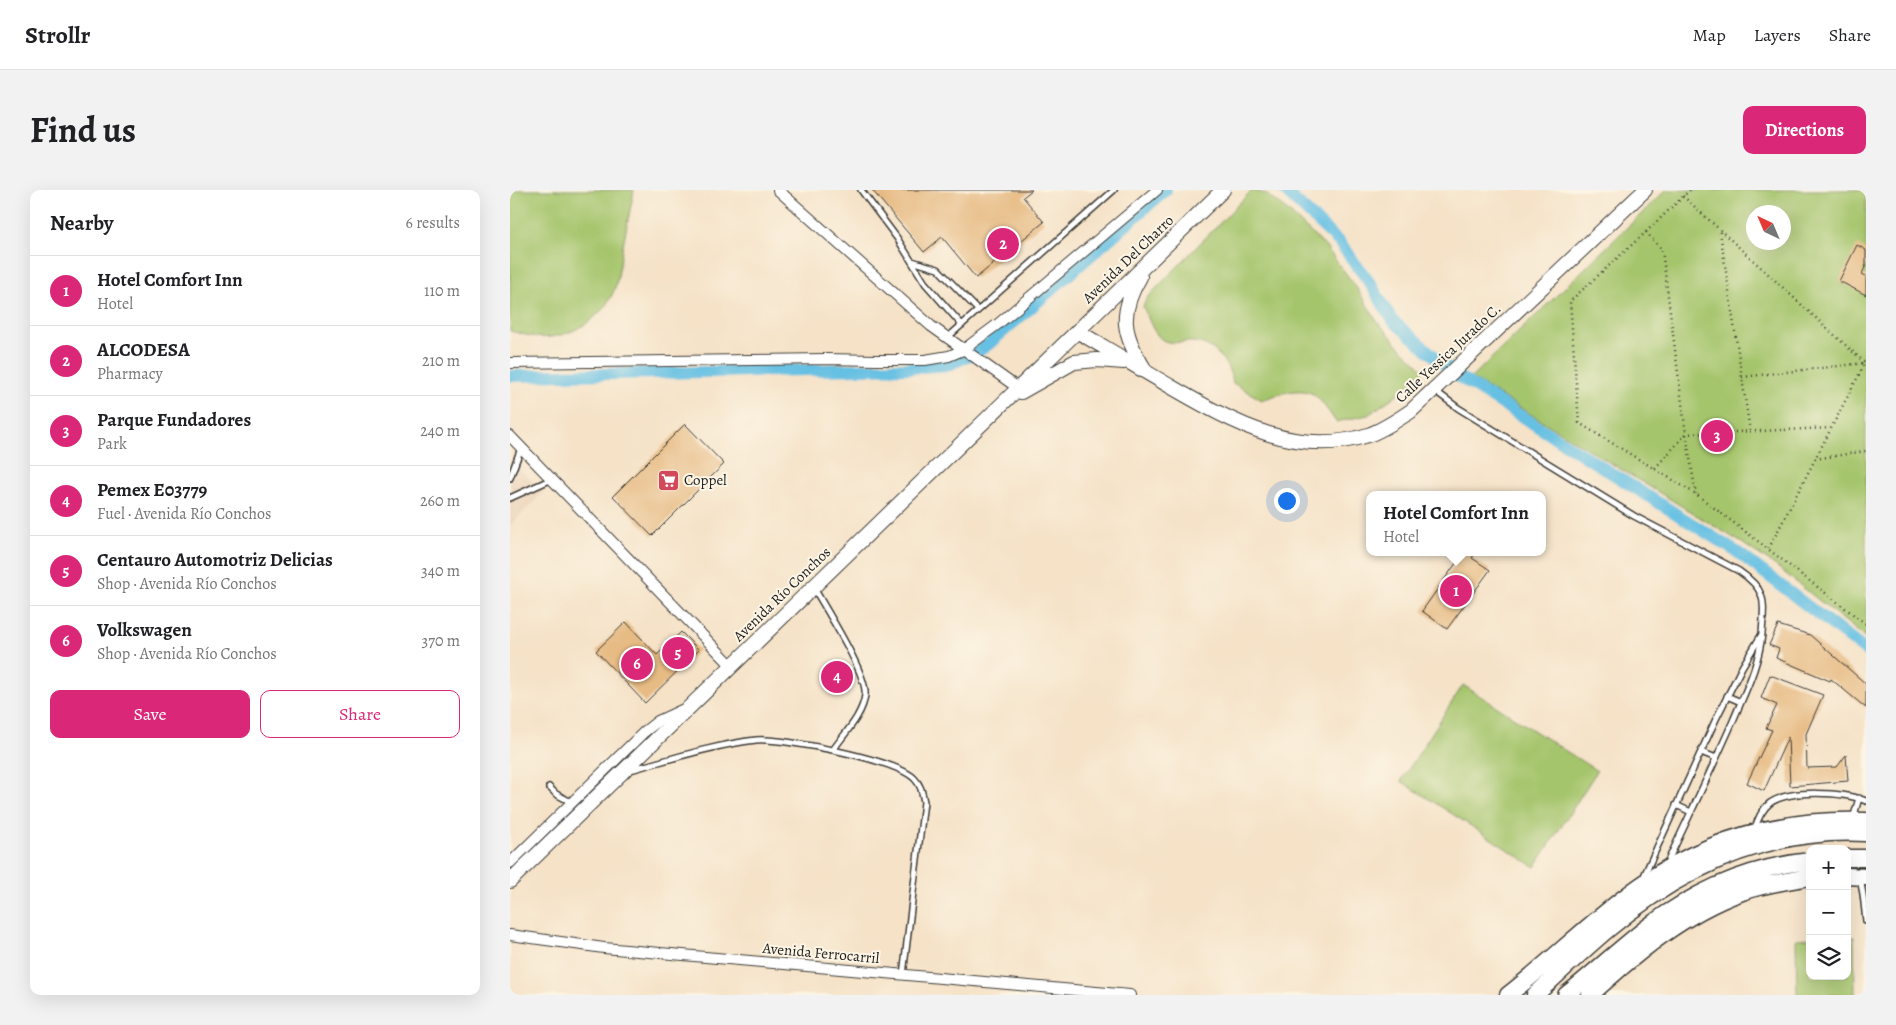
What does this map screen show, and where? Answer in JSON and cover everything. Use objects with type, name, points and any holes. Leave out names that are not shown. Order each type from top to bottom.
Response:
[{"type":"main road","name":"Avenida Del Charro","points":[[1077,331],[1223,190]]},
{"type":"main road","name":"Calle Yessica Jurado C.","points":[[1077,331],[1208,408],[1272,437],[1299,441],[1347,440],[1368,435],[1392,424],[1411,411],[1644,190]]},
{"type":"main road","points":[[1147,372],[1129,341],[1125,318],[1133,289],[1148,263]]},
{"type":"main road","name":"Avenida Río Conchos","points":[[510,881],[1077,331]]},
{"type":"main road","points":[[1005,400],[1074,362],[1097,360],[1129,362]]},
{"type":"main road","points":[[1528,990],[1640,886],[1704,848],[1753,832],[1811,822],[1859,820]]},
{"type":"main road","points":[[1508,995],[1528,990],[1631,911],[1682,877],[1723,857],[1750,847],[1786,839],[1826,834],[1866,833]]},
{"type":"main road","points":[[1851,858],[1866,858]]},
{"type":"main road","points":[[1566,995],[1648,927],[1669,912],[1711,888],[1766,868],[1806,862]]},
{"type":"main road","points":[[1590,995],[1653,941],[1682,921],[1711,905],[1774,883],[1806,878]]},
{"type":"street","points":[[778,190],[946,338],[1018,388]]},
{"type":"street","points":[[510,363],[826,358],[925,360],[949,356],[963,350],[998,324],[1157,190]]},
{"type":"street","points":[[510,436],[732,666]]},
{"type":"street","points":[[510,863],[644,732],[658,721],[691,705]]},
{"type":"street","name":"Avenida Ferrocarril","points":[[510,935],[604,948],[1130,995]]},
{"type":"lane","points":[[861,190],[912,261],[925,284],[962,325]]},
{"type":"lane","points":[[946,338],[1114,190]]},
{"type":"lane","points":[[912,261],[938,268],[978,310]]},
{"type":"lane","points":[[1434,390],[1466,413],[1634,516],[1739,571],[1752,580],[1760,590],[1764,605],[1762,634],[1754,673],[1663,871]]},
{"type":"lane","points":[[510,478],[521,447]]},
{"type":"lane","points":[[510,498],[552,479]]},
{"type":"lane","points":[[813,587],[848,649],[865,688],[866,695],[859,713],[833,750]]},
{"type":"lane","points":[[1640,886],[1727,696],[1762,634]]},
{"type":"lane","points":[[1727,696],[1741,702]]},
{"type":"lane","points":[[623,772],[757,740],[776,740],[833,750],[906,772],[921,788],[924,802],[903,975]]},
{"type":"lane","points":[[1701,752],[1716,758]]},
{"type":"lane","points":[[549,787],[572,803]]},
{"type":"lane","points":[[1753,832],[1760,814],[1770,803],[1797,794],[1830,794],[1866,800]]},
{"type":"lane","points":[[1859,820],[1860,798]]},
{"type":"lane","points":[[1676,805],[1691,812]]},
{"type":"lane","points":[[1857,876],[1864,894],[1866,921]]},
{"type":"path","points":[[1690,190],[1570,301],[1579,423],[1696,494],[1866,624]]},
{"type":"path","points":[[1683,196],[1865,362]]},
{"type":"path","points":[[1720,230],[1750,430]]},
{"type":"path","points":[[1646,232],[1662,250],[1686,434],[1696,494]]},
{"type":"path","points":[[1742,377],[1865,362]]},
{"type":"path","points":[[1769,548],[1865,362]]},
{"type":"path","points":[[1655,468],[1686,434],[1831,428]]},
{"type":"path","points":[[1815,459],[1866,451]]},
{"type":"shaded area","points":[[510,460],[543,492],[510,526]]},
{"type":"green space","points":[[510,190],[634,190],[615,288],[605,306],[581,327],[551,337],[530,336],[510,331]]},
{"type":"green space","points":[[1252,190],[1266,194],[1289,212],[1326,247],[1356,287],[1377,321],[1423,369],[1421,375],[1368,415],[1336,422],[1319,399],[1313,394],[1301,391],[1287,392],[1262,400],[1233,383],[1228,369],[1220,356],[1208,346],[1193,342],[1167,342],[1157,335],[1152,327],[1143,307],[1147,298]]},
{"type":"green space","points":[[1666,190],[1866,190],[1866,638],[1776,566],[1742,543],[1471,378]]},
{"type":"green space","points":[[1463,685],[1597,771],[1535,867],[1401,781]]},
{"type":"green space","points":[[1851,937],[1854,937],[1855,995],[1797,995],[1796,939],[1806,938],[1806,980],[1851,980]]},
{"type":"building","points":[[872,190],[1032,190],[1023,197],[1044,222],[976,278],[942,237],[924,252]]},
{"type":"building","points":[[1857,245],[1866,250],[1866,265],[1862,274],[1866,276],[1866,295],[1839,281]]},
{"type":"building","name":"Coppel","points":[[685,424],[724,464],[652,536],[613,496]]},
{"type":"building","points":[[1461,556],[1473,556],[1472,558],[1490,570],[1447,629],[1422,611]]},
{"type":"building","points":[[626,622],[657,655],[681,632],[699,650],[645,703],[596,651]]},
{"type":"building","points":[[1778,625],[1810,635],[1866,684],[1866,708],[1831,679],[1830,681],[1776,658],[1779,649],[1769,645]]},
{"type":"building","points":[[1770,675],[1823,695],[1806,734],[1807,768],[1837,767],[1846,755],[1848,781],[1790,786],[1788,737],[1764,791],[1747,783],[1772,730],[1766,728],[1777,705],[1761,698]]},
{"type":"waterway","points":[[510,376],[908,368],[948,365],[977,352],[989,344],[1166,190]]},
{"type":"waterway","points":[[1284,190],[1339,242],[1370,283],[1393,321],[1459,377],[1740,554],[1866,651]]},
{"type":"place","name":"ALCODESA","points":[[1003,244]]},
{"type":"place","name":"Parque Fundadores","points":[[1717,436]]},
{"type":"place","name":"Coppel","points":[[668,480]]},
{"type":"place","name":"Hotel Comfort Inn","points":[[1456,591]]},
{"type":"place","name":"Centauro Automotriz Delicias","points":[[678,653]]},
{"type":"place","name":"Volkswagen","points":[[637,664]]},
{"type":"place","name":"Pemex E03779","points":[[837,677]]}]
